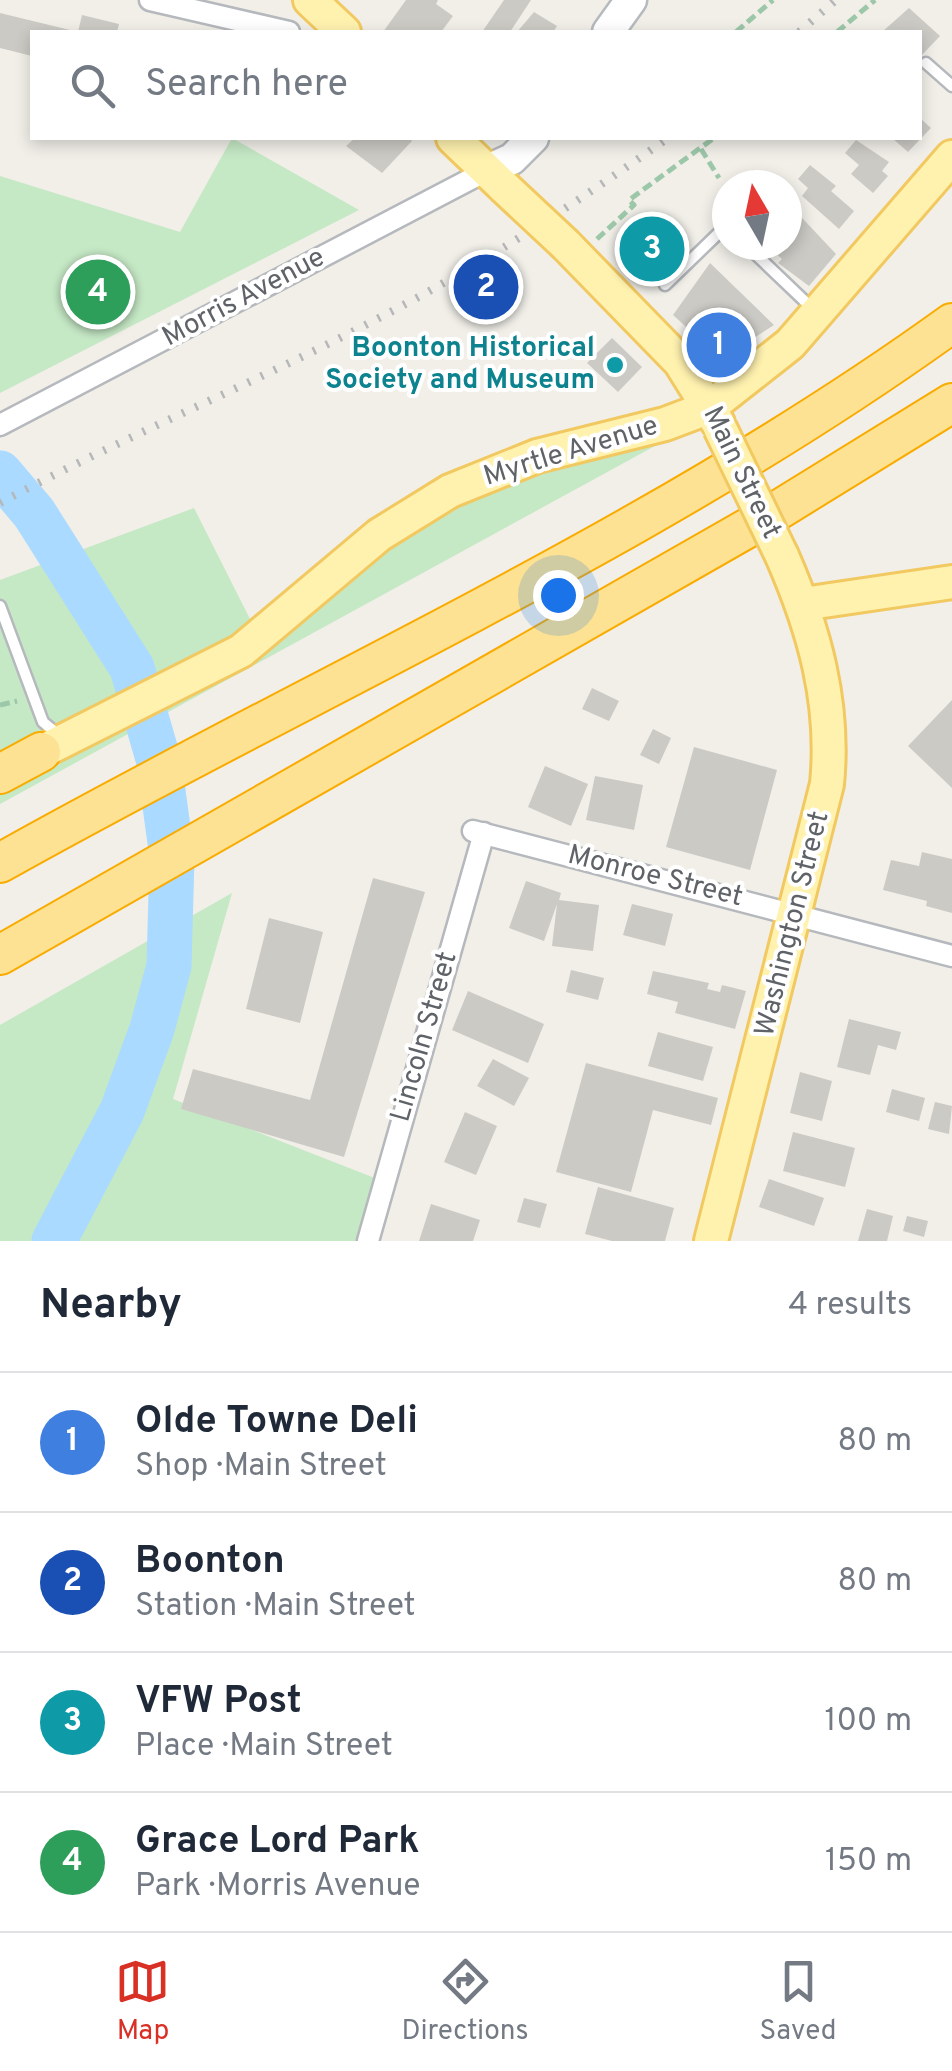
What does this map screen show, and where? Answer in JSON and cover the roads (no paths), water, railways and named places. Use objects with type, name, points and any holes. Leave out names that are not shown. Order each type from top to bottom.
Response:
[{"type":"highway","points":[[0,864],[720,474],[952,323]]},
{"type":"highway","points":[[0,954],[686,563],[952,403]]},
{"type":"highway","points":[[686,563],[952,431]]},
{"type":"highway","points":[[0,774],[53,747]]},
{"type":"main road","points":[[310,0],[342,30]]},
{"type":"main road","name":"Main Street","points":[[455,140],[496,178],[581,243],[662,341],[715,417],[803,604]]},
{"type":"main road","name":"Myrtle Avenue","points":[[53,747],[202,672],[277,624],[379,535],[450,491],[537,456],[665,424],[715,417],[819,314],[952,157]]},
{"type":"main road","points":[[803,604],[952,582]]},
{"type":"main road","name":"Washington Street","points":[[711,1241],[820,819],[830,749],[822,675],[803,604]]},
{"type":"street","points":[[150,0],[280,30]]},
{"type":"street","points":[[609,30],[631,0]]},
{"type":"street","points":[[496,178],[532,140]]},
{"type":"street","name":"Morris Avenue","points":[[0,426],[496,178]]},
{"type":"street","name":"Monroe Street","points":[[478,832],[952,956]]},
{"type":"street","name":"Lincoln Street","points":[[368,1241],[478,832]]},
{"type":"lane","points":[[926,63],[952,86]]},
{"type":"lane","points":[[665,285],[712,240]]},
{"type":"lane","points":[[762,260],[819,314]]},
{"type":"lane","points":[[0,606],[53,747]]},
{"type":"waterway","points":[[0,473],[34,513],[132,668],[159,762],[172,857],[169,966],[152,1029],[122,1111],[54,1241]]},
{"type":"railway","points":[[801,30],[836,0]]},
{"type":"railway","points":[[0,503],[415,299],[526,234],[665,140]]},
{"type":"place","name":"VFW Post","points":[[652,249]]},
{"type":"place","name":"Boonton","points":[[486,287]]},
{"type":"place","name":"Grace Lord Park","points":[[98,292]]},
{"type":"place","name":"Olde Towne Deli","points":[[719,345]]},
{"type":"place","name":"Boonton Historical Society and Museum","points":[[615,365]]}]
